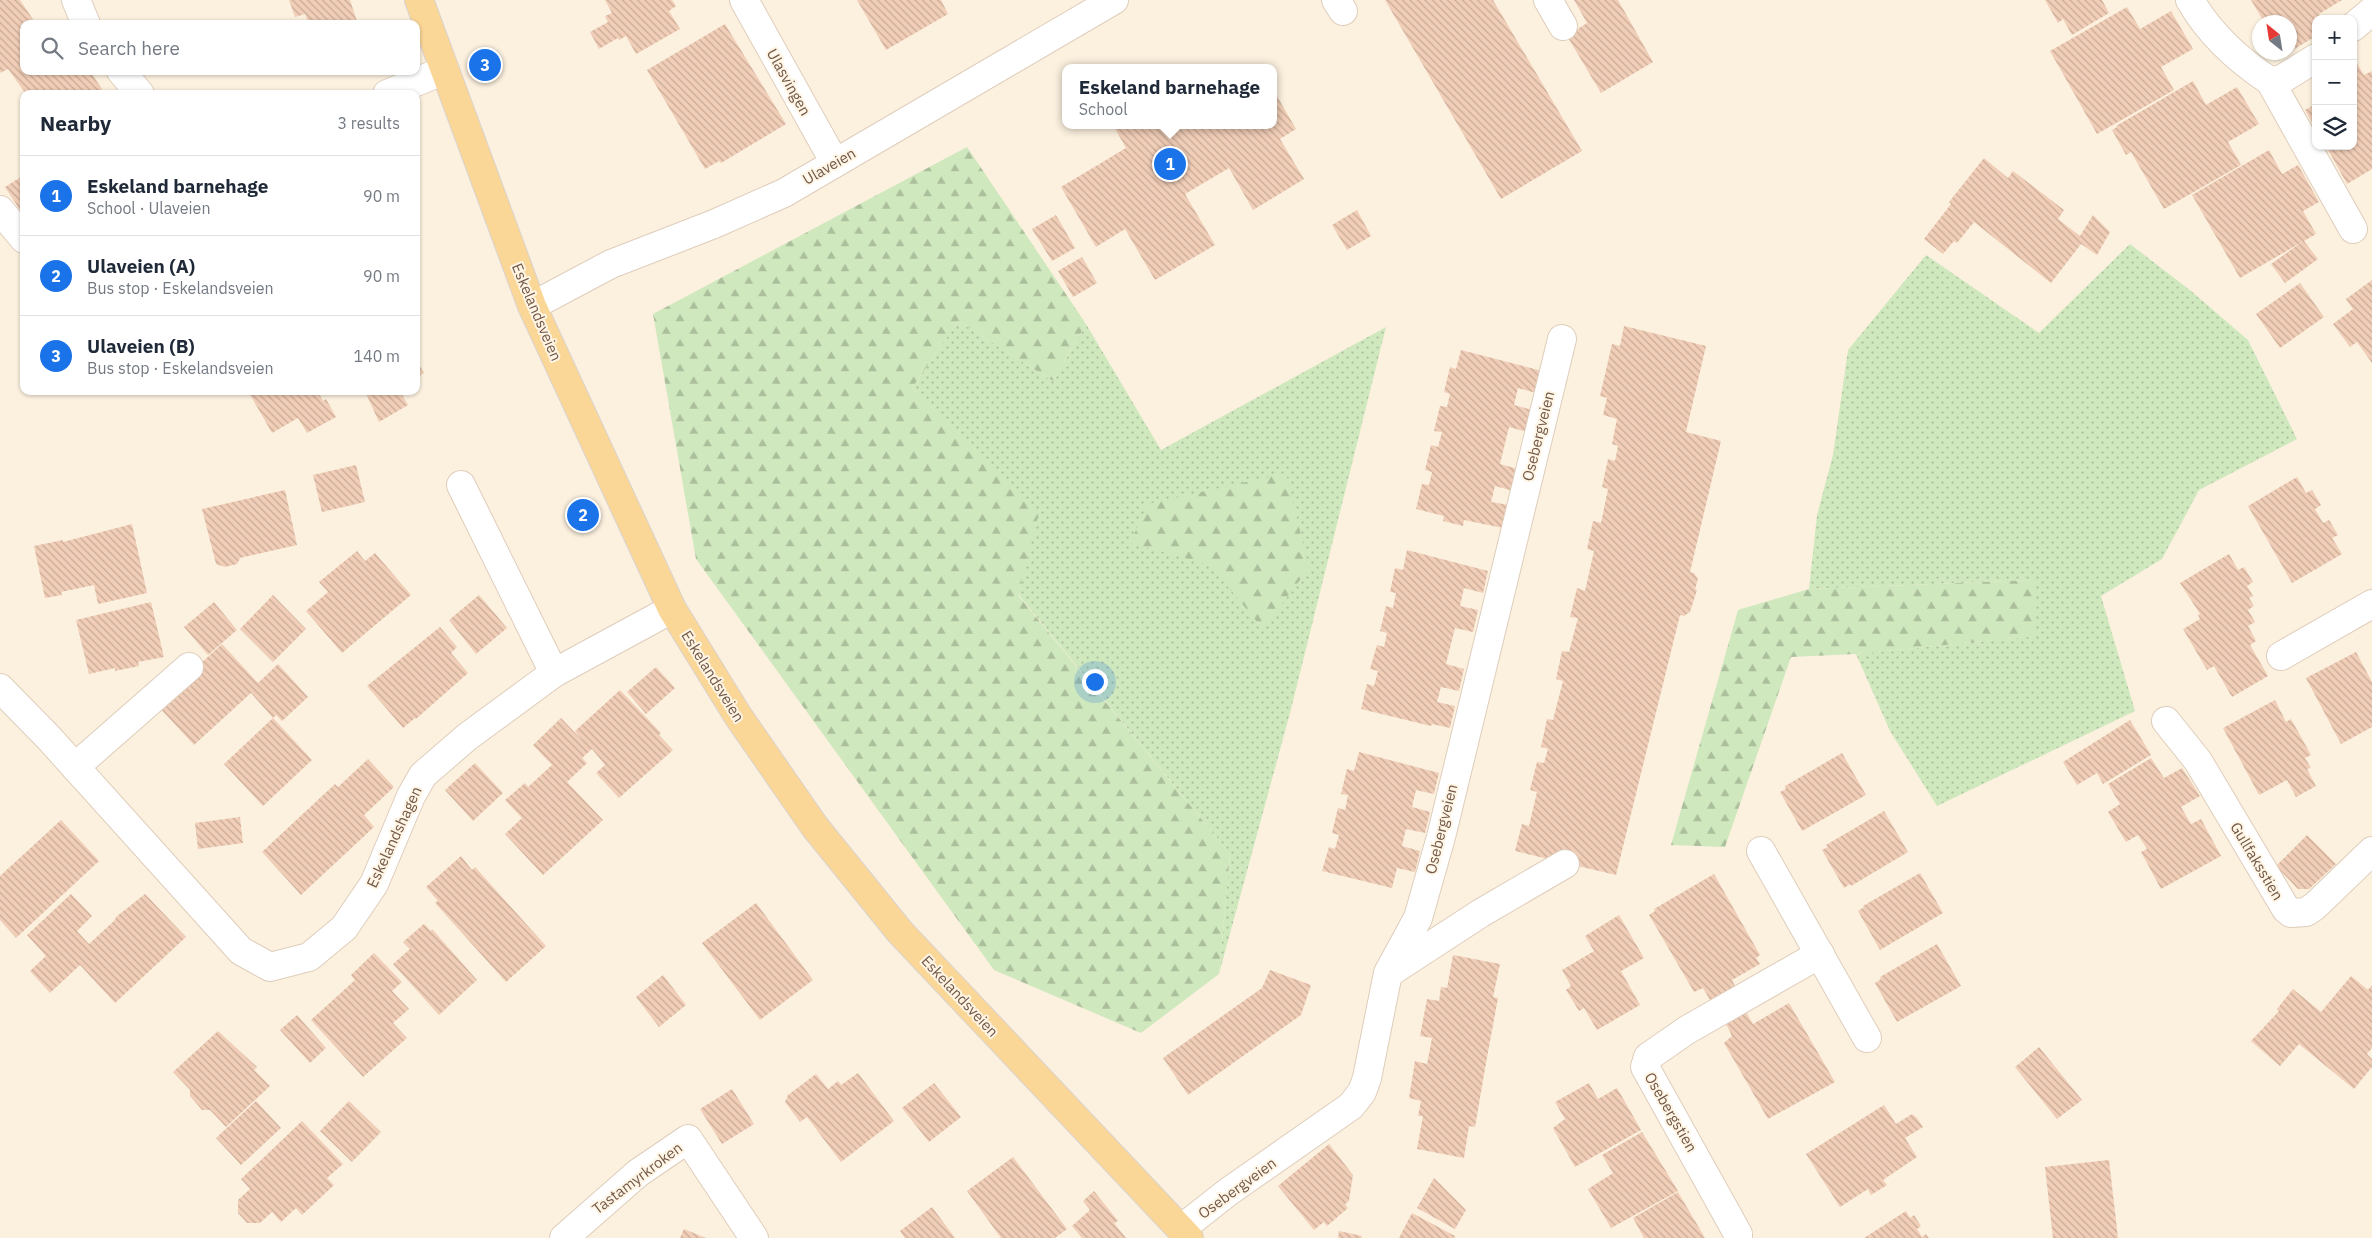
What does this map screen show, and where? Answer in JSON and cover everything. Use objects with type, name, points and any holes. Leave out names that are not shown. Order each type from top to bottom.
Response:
[{"type":"main road","name":"Eskelandsveien","points":[[419,0],[532,306],[672,609],[738,716],[809,819],[900,932],[1185,1234]]},
{"type":"street","points":[[76,0],[84,20]]},
{"type":"street","name":"Ulasvingen","points":[[744,0],[835,163]]},
{"type":"street","name":"Ulaveien","points":[[532,306],[612,264],[714,224],[784,192],[1114,0]]},
{"type":"street","points":[[1548,0],[1563,26]]},
{"type":"street","points":[[2190,0],[2219,40],[2244,64],[2270,81],[2353,229]]},
{"type":"street","points":[[2357,24],[2372,11]]},
{"type":"street","points":[[2270,81],[2282,79],[2313,60]]},
{"type":"street","points":[[396,90],[445,70]]},
{"type":"street","points":[[124,75],[137,90]]},
{"type":"street","points":[[0,210],[20,234]]},
{"type":"street","name":"Osebergveien","points":[[1185,1234],[1228,1192],[1351,1106],[1362,1092],[1367,1078],[1388,973],[1418,918],[1441,837],[1562,339]]},
{"type":"street","points":[[461,485],[554,673]]},
{"type":"street","points":[[2281,656],[2372,604]]},
{"type":"street","name":"Eskelandshagen","points":[[0,688],[75,767],[242,952],[270,967],[309,957],[344,928],[374,884],[411,796],[424,775],[467,737],[554,673],[672,609]]},
{"type":"street","points":[[75,767],[189,667]]},
{"type":"street","name":"Gullfaksstien","points":[[2166,720],[2198,761],[2277,894],[2291,913],[2306,912],[2315,906],[2372,851]]},
{"type":"street","points":[[1761,852],[1867,1038]]},
{"type":"street","points":[[1388,973],[1482,913],[1565,864]]},
{"type":"street","name":"Osebergstien","points":[[1738,1238],[1738,1234],[1645,1068],[1648,1057],[1686,1030],[1820,954]]},
{"type":"street","name":"Tastamyrkroken","points":[[564,1238],[638,1173],[688,1139],[754,1238]]},
{"type":"green space","points":[[967,147],[1086,324],[1053,381],[958,321],[912,388],[1039,512],[1018,595],[1230,854],[1219,974],[1141,1033],[994,970],[696,559],[653,314]]},
{"type":"green space","points":[[2130,244],[2191,291],[2248,340],[2297,439],[2199,490],[2162,559],[2101,596],[2135,711],[1937,806],[1890,731],[1856,654],[2033,636],[2034,580],[1809,589],[1817,515],[1833,455],[1848,350],[1926,255],[2039,333]]},
{"type":"green space","points":[[958,321],[1053,381],[1086,324],[1161,450],[1386,327],[1290,713],[1219,974],[1230,854],[1018,594],[1038,512],[912,388]]},
{"type":"green space","points":[[1286,473],[1309,568],[1263,629],[1210,565],[1130,543],[1148,504]]},
{"type":"green space","points":[[2034,580],[2034,636],[1856,654],[1791,657],[1725,847],[1671,845],[1738,610],[1809,589]]},
{"type":"building","points":[[0,0],[20,0],[33,20],[20,20],[20,75],[93,75],[102,89],[23,90],[8,69],[0,73]]},
{"type":"building","points":[[289,0],[350,0],[357,20],[307,20],[305,14],[295,17]]},
{"type":"building","points":[[605,0],[672,0],[676,6],[669,11],[680,29],[636,54],[626,36],[619,40],[618,38],[599,49],[590,32],[608,22],[605,16],[612,13]]},
{"type":"building","points":[[857,0],[941,0],[948,14],[886,50]]},
{"type":"building","points":[[1385,0],[1493,0],[1582,151],[1501,199]]},
{"type":"building","points":[[1574,0],[1618,0],[1653,62],[1601,93],[1567,36],[1587,23]]},
{"type":"building","points":[[2045,0],[2102,0],[2109,13],[2072,35],[2063,19],[2058,23]]},
{"type":"building","points":[[2251,0],[2342,0],[2320,15],[2312,15],[2312,38],[2297,47],[2297,15],[2260,15]]},
{"type":"building","points":[[2127,7],[2140,29],[2171,11],[2193,49],[2161,67],[2174,90],[2097,134],[2050,51]]},
{"type":"building","points":[[725,24],[786,124],[721,163],[719,161],[705,169],[647,70]]},
{"type":"building","points":[[2357,63],[2364,75],[2372,71],[2372,169],[2347,184],[2328,150],[2357,150]]},
{"type":"building","points":[[2193,81],[2206,105],[2237,87],[2259,124],[2228,142],[2241,165],[2164,209],[2131,152],[2126,155],[2112,130]]},
{"type":"building","points":[[1277,96],[1296,129],[1280,139],[1304,179],[1253,210],[1229,168],[1185,194],[1215,245],[1155,280],[1125,229],[1096,247],[1061,187],[1126,148],[1115,129],[1277,129]]},
{"type":"building","points":[[2312,106],[2312,122],[2305,110]]},
{"type":"building","points":[[2269,150],[2282,174],[2298,165],[2319,202],[2303,211],[2316,234],[2304,241],[2318,259],[2285,283],[2271,264],[2302,242],[2240,278],[2192,195]]},
{"type":"building","points":[[1984,158],[2008,178],[2013,171],[2064,210],[2058,219],[2080,236],[2093,215],[2110,232],[2097,255],[2081,244],[2051,283],[1974,222],[1957,243],[1954,241],[1943,254],[1924,239],[1951,204],[1949,202]]},
{"type":"building","points":[[20,178],[20,210],[5,187]]},
{"type":"building","points":[[1357,210],[1371,236],[1347,250],[1332,225]]},
{"type":"building","points":[[1056,215],[1075,248],[1052,261],[1032,229]]},
{"type":"building","points":[[1082,257],[1097,283],[1073,297],[1058,271]]},
{"type":"building","points":[[2372,280],[2372,363],[2357,342],[2350,347],[2333,324],[2353,309],[2346,299]]},
{"type":"building","points":[[2300,283],[2324,317],[2280,348],[2256,314]]},
{"type":"building","points":[[1624,326],[1706,346],[1686,432],[1721,441],[1690,572],[1694,573],[1698,579],[1695,589],[1697,590],[1690,612],[1684,616],[1680,615],[1616,875],[1515,851],[1522,824],[1529,826],[1537,792],[1530,790],[1537,762],[1544,763],[1548,749],[1541,747],[1547,719],[1553,720],[1563,681],[1556,679],[1562,651],[1569,652],[1578,618],[1570,617],[1577,588],[1585,591],[1594,551],[1587,549],[1593,521],[1601,523],[1608,489],[1602,487],[1608,459],[1615,461],[1618,446],[1612,444],[1617,419],[1603,415],[1607,398],[1600,396],[1612,344],[1620,346]]},
{"type":"building","points":[[1461,350],[1542,371],[1536,393],[1518,388],[1514,405],[1533,410],[1527,432],[1509,427],[1500,464],[1518,469],[1513,491],[1495,486],[1491,502],[1509,505],[1503,528],[1464,520],[1463,526],[1443,521],[1444,516],[1416,509],[1422,484],[1429,485],[1432,472],[1425,470],[1431,445],[1438,447],[1442,432],[1434,431],[1440,406],[1447,407],[1450,394],[1444,392],[1450,367],[1456,369]]},
{"type":"building","points":[[420,366],[424,373],[420,376]]},
{"type":"building","points":[[250,395],[320,395],[323,401],[326,399],[336,417],[307,433],[298,418],[272,433]]},
{"type":"building","points":[[367,395],[402,395],[408,405],[379,422]]},
{"type":"building","points":[[356,465],[365,502],[322,512],[313,475]]},
{"type":"building","points":[[2297,477],[2306,493],[2312,490],[2321,505],[2315,509],[2323,523],[2329,520],[2338,535],[2332,538],[2342,554],[2292,583],[2248,506]]},
{"type":"building","points":[[285,490],[297,545],[240,558],[237,564],[225,567],[216,564],[202,509]]},
{"type":"building","points":[[132,524],[147,593],[98,604],[94,585],[61,592],[62,595],[45,598],[34,546],[63,540],[63,542]]},
{"type":"building","points":[[1407,550],[1488,571],[1483,593],[1464,588],[1460,606],[1478,610],[1473,632],[1455,628],[1446,664],[1464,669],[1459,691],[1441,687],[1437,702],[1455,706],[1450,728],[1432,724],[1431,726],[1361,709],[1367,684],[1374,686],[1378,671],[1370,669],[1377,645],[1384,647],[1387,633],[1380,631],[1386,606],[1393,608],[1396,593],[1390,592],[1395,568],[1403,570]]},
{"type":"building","points":[[357,551],[365,561],[375,553],[411,595],[342,653],[306,611],[328,592],[319,582]]},
{"type":"building","points":[[2229,554],[2238,570],[2244,567],[2253,582],[2247,586],[2253,596],[2249,598],[2254,606],[2248,610],[2255,622],[2248,626],[2256,641],[2250,645],[2268,676],[2232,697],[2214,666],[2207,670],[2183,629],[2200,619],[2198,615],[2200,614],[2180,583]]},
{"type":"building","points":[[273,595],[306,629],[273,662],[240,629]]},
{"type":"building","points":[[479,595],[507,628],[476,654],[449,620]]},
{"type":"building","points":[[151,602],[164,657],[138,662],[139,666],[115,671],[115,668],[89,674],[76,620]]},
{"type":"building","points":[[214,602],[237,630],[208,655],[184,627]]},
{"type":"building","points":[[440,627],[457,647],[451,653],[468,673],[416,719],[403,728],[367,686]]},
{"type":"building","points":[[222,644],[258,683],[278,664],[308,697],[282,721],[276,715],[273,718],[251,693],[194,745],[156,704]]},
{"type":"building","points":[[2356,652],[2372,682],[2372,727],[2341,744],[2306,678]]},
{"type":"building","points":[[656,667],[675,688],[646,714],[627,692]]},
{"type":"building","points":[[620,690],[661,733],[659,735],[673,750],[619,798],[596,773],[605,765],[592,749],[582,758],[587,763],[567,782],[603,820],[543,875],[505,834],[522,818],[505,800],[525,783],[528,787],[552,765],[533,745],[561,718],[583,741],[575,731]]},
{"type":"building","points":[[2275,700],[2286,722],[2291,719],[2311,755],[2305,758],[2311,768],[2307,769],[2316,786],[2296,797],[2287,780],[2259,795],[2223,728]]},
{"type":"building","points":[[273,718],[312,760],[263,806],[224,764]]},
{"type":"building","points":[[2130,720],[2151,755],[2103,784],[2097,773],[2077,785],[2063,762]]},
{"type":"building","points":[[1359,752],[1439,773],[1434,794],[1416,790],[1412,807],[1430,812],[1425,833],[1406,829],[1402,846],[1420,851],[1415,872],[1397,868],[1392,888],[1322,871],[1329,847],[1335,849],[1339,835],[1332,833],[1338,808],[1345,810],[1348,795],[1341,794],[1347,769],[1354,771]]},
{"type":"building","points":[[1842,753],[1866,795],[1802,831],[1780,792],[1786,789],[1785,786]]},
{"type":"building","points":[[2151,758],[2164,778],[2182,768],[2200,796],[2181,807],[2191,824],[2201,819],[2221,856],[2161,889],[2141,852],[2147,849],[2138,835],[2126,842],[2108,812],[2120,804],[2108,784]]},
{"type":"building","points":[[368,759],[394,787],[364,815],[374,827],[301,895],[262,852],[335,784],[338,787]]},
{"type":"building","points":[[475,763],[503,793],[473,821],[445,790]]},
{"type":"building","points":[[1884,811],[1908,852],[1851,886],[1850,884],[1844,888],[1822,850],[1828,847],[1826,845]]},
{"type":"building","points":[[240,817],[243,843],[198,849],[195,823]]},
{"type":"building","points":[[61,820],[99,861],[16,938],[0,920],[0,876]]},
{"type":"building","points":[[2307,835],[2336,864],[2309,889],[2298,889],[2276,866]]},
{"type":"building","points":[[461,856],[472,870],[475,867],[546,946],[506,982],[435,903],[438,901],[426,887]]},
{"type":"building","points":[[1920,873],[1943,913],[1880,950],[1858,911],[1863,906]]},
{"type":"building","points":[[1714,874],[1760,955],[1756,958],[1760,964],[1732,980],[1735,986],[1710,1000],[1703,988],[1694,992],[1649,915],[1655,911],[1654,909]]},
{"type":"building","points":[[71,894],[92,916],[77,931],[89,944],[116,917],[145,894],[186,937],[115,1003],[80,965],[50,993],[30,971],[46,956],[27,935]]},
{"type":"building","points":[[756,903],[813,980],[760,1020],[702,943]]},
{"type":"building","points":[[1619,915],[1644,958],[1621,971],[1640,1005],[1597,1030],[1584,1008],[1579,1011],[1566,990],[1571,986],[1562,970],[1594,951],[1585,936]]},
{"type":"building","points":[[424,924],[431,931],[432,929],[477,980],[439,1015],[393,964],[410,949],[403,942]]},
{"type":"building","points":[[1937,944],[1961,986],[1897,1022],[1875,983],[1881,979],[1880,977]]},
{"type":"building","points":[[374,953],[402,982],[392,991],[409,1009],[393,1023],[407,1038],[363,1077],[311,1020],[355,980],[351,975]]},
{"type":"building","points":[[1453,955],[1500,964],[1493,997],[1498,998],[1475,1127],[1469,1126],[1464,1158],[1417,1149],[1423,1116],[1418,1116],[1421,1101],[1409,1098],[1415,1061],[1427,1064],[1432,1038],[1420,1036],[1427,999],[1439,1001],[1441,987],[1447,988]]},
{"type":"building","points":[[1270,970],[1311,985],[1301,1015],[1188,1095],[1163,1058],[1262,988]]},
{"type":"building","points":[[663,975],[686,1005],[659,1027],[636,997]]},
{"type":"building","points":[[2351,976],[2368,990],[2372,985],[2372,1048],[2367,1054],[2372,1059],[2372,1067],[2354,1089],[2299,1044],[2280,1066],[2251,1041],[2279,1011],[2277,1009],[2293,989],[2321,1012]]},
{"type":"building","points":[[1789,1003],[1835,1082],[1768,1119],[1724,1043],[1732,1036],[1726,1024],[1746,1012],[1753,1024]]},
{"type":"building","points":[[297,1015],[326,1048],[310,1063],[280,1030]]},
{"type":"building","points":[[218,1031],[257,1067],[254,1070],[270,1086],[226,1127],[210,1110],[202,1110],[190,1096],[190,1090],[173,1072]]},
{"type":"building","points":[[2039,1047],[2082,1100],[2057,1119],[2015,1067]]},
{"type":"building","points":[[858,1073],[894,1121],[841,1162],[807,1117],[800,1122],[785,1102],[788,1095],[816,1074],[828,1089],[838,1081],[841,1085]]},
{"type":"building","points":[[934,1083],[961,1117],[929,1142],[902,1108]]},
{"type":"building","points":[[1589,1083],[1598,1099],[1617,1088],[1641,1130],[1575,1167],[1553,1128],[1565,1119],[1555,1102]]},
{"type":"building","points":[[732,1089],[754,1124],[722,1144],[700,1109]]},
{"type":"building","points":[[256,1101],[281,1128],[241,1165],[216,1138]]},
{"type":"building","points":[[349,1101],[381,1132],[352,1162],[320,1131]]},
{"type":"building","points":[[1884,1105],[1896,1124],[1912,1114],[1923,1127],[1905,1138],[1917,1157],[1883,1180],[1887,1185],[1871,1195],[1868,1189],[1840,1207],[1806,1154]]},
{"type":"building","points":[[302,1121],[343,1164],[327,1178],[334,1185],[302,1215],[296,1208],[281,1222],[272,1212],[260,1223],[247,1223],[238,1213],[238,1200],[250,1189],[241,1179]]},
{"type":"building","points":[[1642,1132],[1678,1191],[1611,1228],[1588,1189],[1613,1173],[1602,1155]]},
{"type":"building","points":[[1329,1144],[1353,1175],[1349,1201],[1345,1204],[1348,1208],[1327,1226],[1324,1222],[1314,1230],[1278,1186]]},
{"type":"building","points":[[1013,1157],[1067,1229],[1055,1238],[1001,1238],[967,1191]]},
{"type":"building","points":[[2109,1160],[2118,1238],[2053,1238],[2045,1167]]},
{"type":"building","points":[[1434,1178],[1466,1210],[1455,1229],[1417,1208]]},
{"type":"building","points":[[1094,1191],[1118,1221],[1114,1223],[1126,1238],[1082,1238],[1072,1226],[1090,1210],[1083,1201]]},
{"type":"building","points":[[1678,1192],[1705,1238],[1644,1238],[1633,1218]]},
{"type":"building","points":[[932,1207],[955,1238],[905,1238],[900,1231]]},
{"type":"building","points":[[1906,1211],[1910,1218],[1914,1215],[1921,1226],[1917,1229],[1922,1237],[1926,1234],[1929,1238],[1864,1238]]},
{"type":"building","points":[[1412,1213],[1455,1236],[1454,1238],[1399,1238]]},
{"type":"building","points":[[684,1229],[706,1238],[680,1238]]},
{"type":"building","points":[[1339,1231],[1362,1236],[1361,1238],[1338,1238]]},
{"type":"place","name":"Ulaveien (B)","points":[[485,65]]},
{"type":"place","name":"Eskeland barnehage","points":[[1170,164]]},
{"type":"place","name":"Ulaveien (A)","points":[[583,515]]}]
